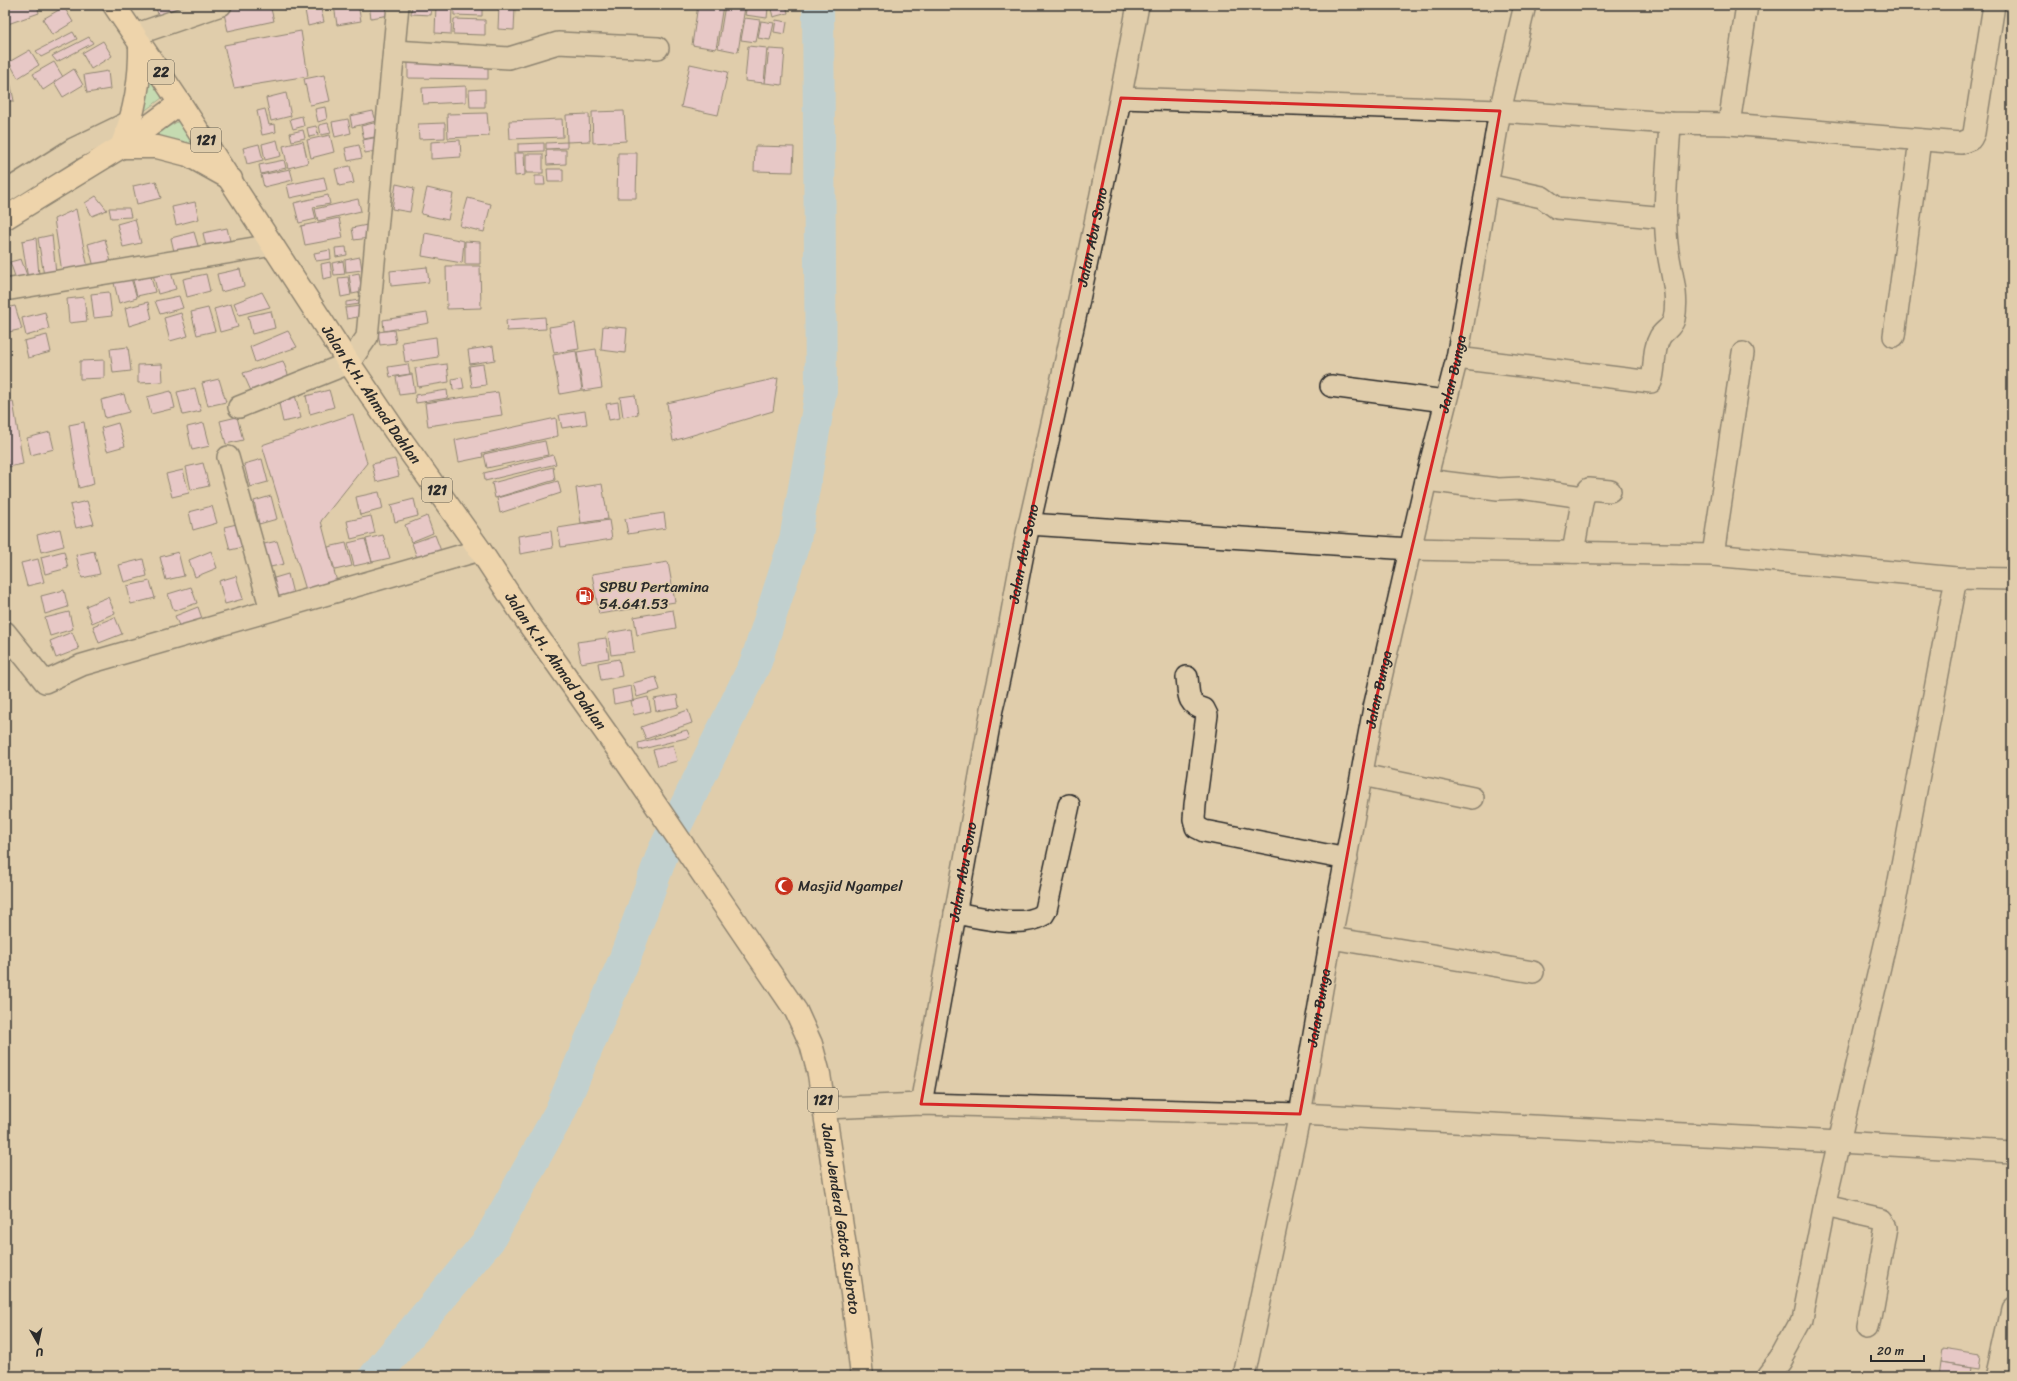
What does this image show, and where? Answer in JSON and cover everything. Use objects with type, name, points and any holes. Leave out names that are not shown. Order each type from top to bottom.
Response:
[{"type":"main road","name":"Jalan K.H. Ahmad Dahlan","points":[[114,5],[155,63],[231,178],[349,363],[692,858]]},
{"type":"main road","points":[[121,147],[135,110],[139,82],[137,39]]},
{"type":"main road","points":[[5,218],[121,147],[180,103]]},
{"type":"main road","points":[[121,147],[157,147],[182,154],[231,178]]},
{"type":"main road","name":"Jalan Jenderal Gatot Subroto","points":[[692,858],[796,1011],[811,1044],[825,1108],[862,1376]]},
{"type":"street","points":[[137,39],[221,5]]},
{"type":"street","points":[[239,407],[349,363],[367,337],[398,5]]},
{"type":"street","name":"Jalan Abu Sono","points":[[921,1104],[983,756],[1002,669],[1029,524],[1052,426],[1121,98],[1138,5]]},
{"type":"street","name":"Jalan Bunga","points":[[1244,1376],[1300,1114],[1375,703],[1426,480],[1457,358],[1500,111],[1525,5]]},
{"type":"street","points":[[1729,124],[1747,5]]},
{"type":"street","points":[[1121,98],[1500,111],[1670,123],[1729,124],[1961,143],[1971,139],[1994,5]]},
{"type":"street","points":[[394,51],[509,58],[558,43],[658,48]]},
{"type":"street","points":[[5,189],[73,149],[131,121]]},
{"type":"street","points":[[1457,358],[1651,382],[1653,360],[1660,337],[1670,328],[1674,319],[1674,280],[1668,252],[1666,218],[1670,123]]},
{"type":"street","points":[[1894,336],[1920,140]]},
{"type":"street","points":[[1488,185],[1542,197],[1557,208],[1666,218]]},
{"type":"street","points":[[5,290],[273,245]]},
{"type":"street","points":[[1713,555],[1743,353]]},
{"type":"street","points":[[1331,386],[1445,401]]},
{"type":"street","points":[[228,457],[271,610]]},
{"type":"street","points":[[1426,480],[1498,489],[1521,488],[1584,498]]},
{"type":"street","points":[[1573,552],[1584,498],[1589,489],[1610,491]]},
{"type":"street","points":[[1029,524],[1410,549],[1713,555],[1956,578],[2012,580]]},
{"type":"street","points":[[5,632],[45,682],[82,665],[480,550]]},
{"type":"street","points":[[1768,1376],[1780,1360],[1802,1320],[1839,1142],[1895,902],[1956,578]]},
{"type":"street","points":[[1187,677],[1190,701],[1195,706],[1204,709],[1207,715],[1195,805],[1194,819],[1196,827],[1204,831],[1347,859]]},
{"type":"street","points":[[1362,775],[1473,798]]},
{"type":"street","points":[[955,913],[1013,922],[1027,922],[1043,915],[1046,910],[1069,805]]},
{"type":"street","points":[[1331,938],[1533,972]]},
{"type":"street","points":[[825,1108],[921,1104],[1300,1114],[2012,1152]]},
{"type":"street","points":[[1825,1206],[1882,1220],[1886,1226],[1868,1328]]},
{"type":"street","points":[[1997,1376],[2012,1310]]},
{"type":"highlighted area","points":[[1121,98],[1500,111],[1457,358],[1374,708],[1300,1114],[921,1104],[976,795],[1029,524]]},
{"type":"green space","points":[[148,74],[162,98],[143,112],[148,95]]},
{"type":"green space","points":[[179,121],[200,153],[148,138]]},
{"type":"building","points":[[5,5],[37,5],[39,13],[5,25]]},
{"type":"building","points":[[155,5],[197,5],[159,17]]},
{"type":"building","points":[[241,5],[270,5],[274,21],[228,31],[223,9]]},
{"type":"building","points":[[304,5],[320,5],[324,22],[308,26]]},
{"type":"building","points":[[334,5],[358,5],[361,21],[337,25]]},
{"type":"building","points":[[369,5],[394,5],[396,14],[371,18]]},
{"type":"building","points":[[412,5],[432,5],[431,15],[411,14]]},
{"type":"building","points":[[436,5],[452,5],[451,34],[435,33]]},
{"type":"building","points":[[698,5],[723,5],[716,49],[692,45]]},
{"type":"building","points":[[725,5],[745,7],[738,52],[718,48]]},
{"type":"building","points":[[747,5],[768,8],[767,18],[745,15]]},
{"type":"building","points":[[770,5],[786,5],[788,13],[773,17]]},
{"type":"building","points":[[499,6],[515,7],[514,30],[498,29]]},
{"type":"building","points":[[64,7],[73,22],[52,35],[43,19]]},
{"type":"building","points":[[454,7],[482,8],[482,16],[454,15]]},
{"type":"building","points":[[745,18],[760,20],[756,42],[741,40]]},
{"type":"building","points":[[454,19],[485,20],[485,35],[453,34]]},
{"type":"building","points":[[776,20],[787,22],[785,34],[774,32]]},
{"type":"building","points":[[761,21],[774,23],[770,40],[758,38]]},
{"type":"building","points":[[301,31],[308,76],[234,88],[224,45]]},
{"type":"building","points":[[73,32],[77,39],[41,57],[36,51]]},
{"type":"building","points":[[89,37],[93,43],[57,62],[52,56]]},
{"type":"building","points":[[103,41],[112,56],[91,69],[82,53]]},
{"type":"building","points":[[748,46],[767,48],[764,83],[745,81]]},
{"type":"building","points":[[769,49],[785,50],[782,85],[765,83]]},
{"type":"building","points":[[30,50],[39,65],[18,78],[9,62]]},
{"type":"building","points":[[54,62],[63,77],[43,90],[33,74]]},
{"type":"building","points":[[408,62],[488,63],[488,79],[408,78]]},
{"type":"building","points":[[690,64],[728,72],[718,115],[681,107]]},
{"type":"building","points":[[74,69],[83,85],[63,97],[54,82]]},
{"type":"building","points":[[5,71],[8,71],[14,101],[5,101]]},
{"type":"building","points":[[108,71],[110,89],[87,93],[84,75]]},
{"type":"building","points":[[324,75],[330,101],[310,105],[304,79]]},
{"type":"building","points":[[466,86],[466,102],[423,104],[422,88]]},
{"type":"building","points":[[485,89],[485,107],[470,107],[469,90]]},
{"type":"building","points":[[286,93],[291,116],[271,121],[266,98]]},
{"type":"building","points":[[325,107],[327,119],[318,122],[315,109]]},
{"type":"building","points":[[265,109],[269,125],[275,124],[276,132],[262,135],[257,111]]},
{"type":"building","points":[[373,111],[376,121],[352,127],[350,116]]},
{"type":"building","points":[[624,111],[626,141],[593,143],[592,112]]},
{"type":"building","points":[[487,113],[489,136],[448,138],[447,114]]},
{"type":"building","points":[[589,114],[590,141],[567,142],[566,115]]},
{"type":"building","points":[[302,116],[304,126],[293,129],[290,119]]},
{"type":"building","points":[[348,119],[351,133],[335,137],[332,122]]},
{"type":"building","points":[[562,119],[563,137],[510,139],[509,121]]},
{"type":"building","points":[[382,121],[385,135],[364,139],[361,126]]},
{"type":"building","points":[[328,123],[331,133],[321,135],[319,125]]},
{"type":"building","points":[[445,123],[445,138],[419,139],[418,124]]},
{"type":"building","points":[[316,126],[318,135],[309,137],[307,128]]},
{"type":"building","points":[[303,130],[305,138],[292,141],[290,133]]},
{"type":"building","points":[[330,135],[334,152],[311,158],[307,140]]},
{"type":"building","points":[[378,137],[381,150],[365,153],[363,140]]},
{"type":"building","points":[[277,140],[281,156],[265,160],[262,144]]},
{"type":"building","points":[[460,140],[461,157],[431,159],[431,142]]},
{"type":"building","points":[[303,141],[308,163],[288,168],[283,146]]},
{"type":"building","points":[[567,142],[567,148],[546,149],[546,143]]},
{"type":"building","points":[[544,143],[544,151],[518,152],[518,144]]},
{"type":"building","points":[[259,144],[263,160],[247,164],[243,148]]},
{"type":"building","points":[[359,145],[362,158],[348,161],[345,148]]},
{"type":"building","points":[[755,146],[794,147],[793,172],[754,171]]},
{"type":"building","points":[[546,150],[566,150],[566,164],[547,165]]},
{"type":"building","points":[[514,153],[524,153],[525,175],[515,176]]},
{"type":"building","points":[[618,153],[637,153],[636,198],[617,198]]},
{"type":"building","points":[[526,154],[543,154],[543,173],[526,173]]},
{"type":"building","points":[[284,160],[286,168],[261,174],[259,165]]},
{"type":"building","points":[[350,166],[354,183],[339,186],[335,169]]},
{"type":"building","points":[[290,169],[293,180],[264,187],[261,175]]},
{"type":"building","points":[[547,169],[563,169],[563,182],[548,182]]},
{"type":"building","points":[[535,176],[544,176],[545,185],[535,185]]},
{"type":"building","points":[[324,177],[327,190],[290,198],[287,185]]},
{"type":"building","points":[[156,181],[161,198],[137,204],[133,186]]},
{"type":"building","points":[[396,184],[414,188],[410,212],[392,209]]},
{"type":"building","points":[[427,188],[453,194],[448,220],[421,214]]},
{"type":"building","points":[[328,195],[330,204],[313,207],[316,219],[299,223],[294,203]]},
{"type":"building","points":[[96,196],[107,210],[92,216],[85,203]]},
{"type":"building","points":[[468,198],[491,204],[484,232],[460,226]]},
{"type":"building","points":[[358,199],[361,211],[318,221],[315,209]]},
{"type":"building","points":[[195,202],[199,219],[176,225],[172,207]]},
{"type":"building","points":[[109,208],[129,208],[131,217],[111,218]]},
{"type":"building","points":[[76,209],[88,268],[62,272],[54,219]]},
{"type":"building","points":[[339,218],[343,238],[305,245],[301,226]]},
{"type":"building","points":[[135,219],[141,243],[123,247],[117,224]]},
{"type":"building","points":[[367,225],[369,238],[354,240],[352,228]]},
{"type":"building","points":[[227,228],[231,245],[207,251],[203,233]]},
{"type":"building","points":[[194,232],[199,249],[175,256],[171,238]]},
{"type":"building","points":[[425,233],[464,241],[462,263],[422,256]]},
{"type":"building","points":[[52,235],[56,274],[44,276],[38,238]]},
{"type":"building","points":[[36,238],[39,276],[28,279],[22,241]]},
{"type":"building","points":[[105,239],[111,262],[94,267],[88,244]]},
{"type":"building","points":[[465,241],[480,242],[480,264],[465,264]]},
{"type":"building","points":[[346,247],[347,255],[336,257],[335,248]]},
{"type":"building","points":[[330,250],[331,259],[316,261],[314,253]]},
{"type":"building","points":[[360,257],[362,270],[346,272],[345,260]]},
{"type":"building","points":[[21,259],[28,278],[17,282],[10,262]]},
{"type":"building","points":[[343,261],[345,274],[334,275],[332,263]]},
{"type":"building","points":[[330,262],[332,277],[323,279],[321,264]]},
{"type":"building","points":[[169,266],[176,289],[158,294],[152,270]]},
{"type":"building","points":[[446,266],[480,266],[481,308],[447,309]]},
{"type":"building","points":[[5,267],[8,280],[5,280]]},
{"type":"building","points":[[427,267],[429,282],[391,286],[390,271]]},
{"type":"building","points":[[149,269],[155,292],[137,296],[131,273]]},
{"type":"building","points":[[240,269],[244,286],[221,292],[217,274]]},
{"type":"building","points":[[359,273],[362,292],[352,294],[349,275]]},
{"type":"building","points":[[206,274],[210,291],[187,297],[183,279]]},
{"type":"building","points":[[130,275],[137,298],[119,303],[113,279]]},
{"type":"building","points":[[348,277],[351,295],[341,297],[338,278]]},
{"type":"building","points":[[109,292],[112,316],[94,318],[91,294]]},
{"type":"building","points":[[262,292],[270,307],[239,315],[234,303]]},
{"type":"building","points":[[179,296],[183,308],[160,314],[155,301]]},
{"type":"building","points":[[84,297],[87,321],[69,323],[67,299]]},
{"type":"building","points":[[366,299],[366,303],[346,306],[346,302]]},
{"type":"building","points":[[148,302],[152,319],[129,326],[125,308]]},
{"type":"building","points":[[231,304],[238,327],[220,332],[214,309]]},
{"type":"building","points":[[367,305],[368,315],[347,319],[345,308]]},
{"type":"building","points":[[15,306],[22,329],[5,333],[5,308]]},
{"type":"building","points":[[208,308],[215,331],[197,335],[191,312]]},
{"type":"building","points":[[271,311],[275,328],[252,334],[248,316]]},
{"type":"building","points":[[45,312],[49,329],[26,336],[22,318]]},
{"type":"building","points":[[181,313],[188,336],[170,341],[164,318]]},
{"type":"building","points":[[427,313],[429,323],[384,331],[383,320]]},
{"type":"building","points":[[545,317],[546,329],[507,331],[506,320]]},
{"type":"building","points":[[575,323],[579,349],[554,353],[549,327]]},
{"type":"building","points":[[603,326],[627,328],[625,353],[601,350]]},
{"type":"building","points":[[394,330],[396,343],[380,345],[378,332]]},
{"type":"building","points":[[288,331],[297,347],[255,362],[250,347]]},
{"type":"building","points":[[47,335],[51,352],[28,358],[24,341]]},
{"type":"building","points":[[436,337],[438,357],[405,362],[402,342]]},
{"type":"building","points":[[493,346],[495,360],[470,364],[468,350]]},
{"type":"building","points":[[128,347],[131,371],[113,373],[110,349]]},
{"type":"building","points":[[596,349],[602,388],[583,391],[577,352]]},
{"type":"building","points":[[576,351],[582,390],[560,394],[553,355]]},
{"type":"building","points":[[104,360],[104,378],[80,379],[80,361]]},
{"type":"building","points":[[283,361],[290,380],[251,391],[243,373]]},
{"type":"building","points":[[162,364],[163,382],[138,383],[138,365]]},
{"type":"building","points":[[408,364],[410,374],[390,377],[388,367]]},
{"type":"building","points":[[447,364],[449,382],[418,387],[415,368]]},
{"type":"building","points":[[483,364],[486,385],[472,387],[469,366]]},
{"type":"building","points":[[412,374],[415,393],[399,395],[396,377]]},
{"type":"building","points":[[462,377],[464,388],[453,390],[452,379]]},
{"type":"building","points":[[778,378],[773,411],[673,441],[667,403]]},
{"type":"building","points":[[219,379],[226,402],[208,406],[202,383]]},
{"type":"building","points":[[195,388],[201,411],[183,415],[177,392]]},
{"type":"building","points":[[329,390],[334,407],[310,414],[306,396]]},
{"type":"building","points":[[447,390],[448,398],[416,403],[415,395]]},
{"type":"building","points":[[171,391],[175,408],[151,414],[147,397]]},
{"type":"building","points":[[498,392],[502,415],[428,426],[425,403]]},
{"type":"building","points":[[124,394],[129,412],[105,418],[101,400]]},
{"type":"building","points":[[295,395],[301,418],[283,422],[278,399]]},
{"type":"building","points":[[635,395],[638,414],[623,417],[620,397]]},
{"type":"building","points":[[13,401],[23,464],[8,467],[5,447],[5,402]]},
{"type":"building","points":[[618,402],[620,418],[609,420],[606,404]]},
{"type":"building","points":[[585,411],[587,424],[562,428],[559,415]]},
{"type":"building","points":[[353,414],[367,463],[321,521],[337,582],[306,590],[262,445]]},
{"type":"building","points":[[237,417],[243,440],[226,444],[220,421]]},
{"type":"building","points":[[556,418],[558,436],[482,453],[483,457],[459,462],[455,440]]},
{"type":"building","points":[[84,422],[94,484],[79,488],[69,425]]},
{"type":"building","points":[[118,423],[125,446],[107,451],[101,428]]},
{"type":"building","points":[[204,423],[210,446],[192,450],[187,427]]},
{"type":"building","points":[[50,432],[54,449],[31,455],[27,438]]},
{"type":"building","points":[[545,441],[548,455],[487,468],[484,454]]},
{"type":"building","points":[[553,455],[556,464],[485,481],[484,473]]},
{"type":"building","points":[[262,459],[268,482],[250,487],[244,464]]},
{"type":"building","points":[[395,459],[399,476],[376,482],[372,464]]},
{"type":"building","points":[[203,463],[209,486],[191,490],[186,467]]},
{"type":"building","points":[[553,467],[555,480],[495,498],[492,483]]},
{"type":"building","points":[[183,470],[189,493],[172,497],[166,474]]},
{"type":"building","points":[[558,481],[561,493],[500,513],[497,498]]},
{"type":"building","points":[[602,484],[608,519],[581,523],[576,488]]},
{"type":"building","points":[[379,492],[383,509],[360,515],[356,497]]},
{"type":"building","points":[[271,496],[277,519],[259,524],[254,501]]},
{"type":"building","points":[[414,499],[418,516],[395,522],[391,505]]},
{"type":"building","points":[[87,501],[94,524],[76,528],[70,505]]},
{"type":"building","points":[[212,506],[217,523],[193,530],[189,512]]},
{"type":"building","points":[[664,513],[666,528],[628,534],[625,519]]},
{"type":"building","points":[[371,516],[375,533],[351,539],[347,521]]},
{"type":"building","points":[[427,516],[433,533],[411,542],[405,525]]},
{"type":"building","points":[[609,520],[612,539],[561,547],[558,528]]},
{"type":"building","points":[[241,523],[248,546],[230,550],[224,527]]},
{"type":"building","points":[[60,529],[64,546],[41,552],[37,535]]},
{"type":"building","points":[[551,531],[553,548],[520,554],[518,536]]},
{"type":"building","points":[[383,535],[390,558],[372,562],[366,539]]},
{"type":"building","points":[[435,535],[441,551],[418,561],[412,543]]},
{"type":"building","points":[[365,539],[372,562],[354,566],[348,543]]},
{"type":"building","points":[[277,541],[284,564],[266,568],[260,545]]},
{"type":"building","points":[[346,543],[352,566],[335,570],[328,547]]},
{"type":"building","points":[[64,551],[68,568],[45,574],[41,557]]},
{"type":"building","points":[[94,551],[100,574],[82,578],[76,555]]},
{"type":"building","points":[[211,551],[217,568],[195,577],[189,560]]},
{"type":"building","points":[[178,552],[184,576],[166,580],[160,557]]},
{"type":"building","points":[[38,559],[44,582],[27,586],[21,563]]},
{"type":"building","points":[[143,559],[147,576],[124,582],[119,565]]},
{"type":"building","points":[[668,562],[675,602],[599,614],[592,574]]},
{"type":"building","points":[[288,574],[294,598],[277,602],[271,579]]},
{"type":"building","points":[[236,576],[243,599],[225,604],[219,581]]},
{"type":"building","points":[[150,581],[155,598],[131,604],[127,586]]},
{"type":"building","points":[[191,587],[197,603],[174,611],[168,594]]},
{"type":"building","points":[[64,590],[68,607],[45,614],[41,596]]},
{"type":"building","points":[[108,597],[115,613],[92,623],[86,606]]},
{"type":"building","points":[[198,607],[204,624],[182,633],[175,616]]},
{"type":"building","points":[[673,610],[676,628],[637,635],[634,617]]},
{"type":"building","points":[[69,612],[73,629],[50,636],[45,618]]},
{"type":"building","points":[[115,617],[122,634],[99,643],[93,626]]},
{"type":"building","points":[[631,629],[634,652],[611,655],[608,633]]},
{"type":"building","points":[[72,632],[79,649],[56,658],[50,641]]},
{"type":"building","points":[[606,638],[609,658],[581,663],[577,642]]},
{"type":"building","points":[[619,659],[622,676],[601,680],[598,663]]},
{"type":"building","points":[[656,677],[660,690],[637,697],[633,683]]},
{"type":"building","points":[[631,686],[633,700],[614,704],[612,690]]},
{"type":"building","points":[[677,695],[679,707],[656,711],[654,699]]},
{"type":"building","points":[[648,697],[651,711],[634,715],[631,701]]},
{"type":"building","points":[[688,710],[692,723],[646,739],[641,727]]},
{"type":"building","points":[[687,730],[690,737],[639,750],[638,743]]},
{"type":"building","points":[[673,745],[677,761],[658,766],[653,750]]},
{"type":"building","points":[[1941,1348],[1981,1354],[1979,1367],[1939,1361]]},
{"type":"building","points":[[1939,1361],[1971,1366],[1969,1376],[1937,1376]]},
{"type":"waterway","points":[[375,1376],[489,1240],[560,1112],[625,958],[663,852],[756,662],[795,540],[821,391],[818,5]]},
{"type":"place","name":"SPBU Pertamina 54.641.53","points":[[585,596]]},
{"type":"place","name":"Masjid Ngampel","points":[[784,886]]}]
